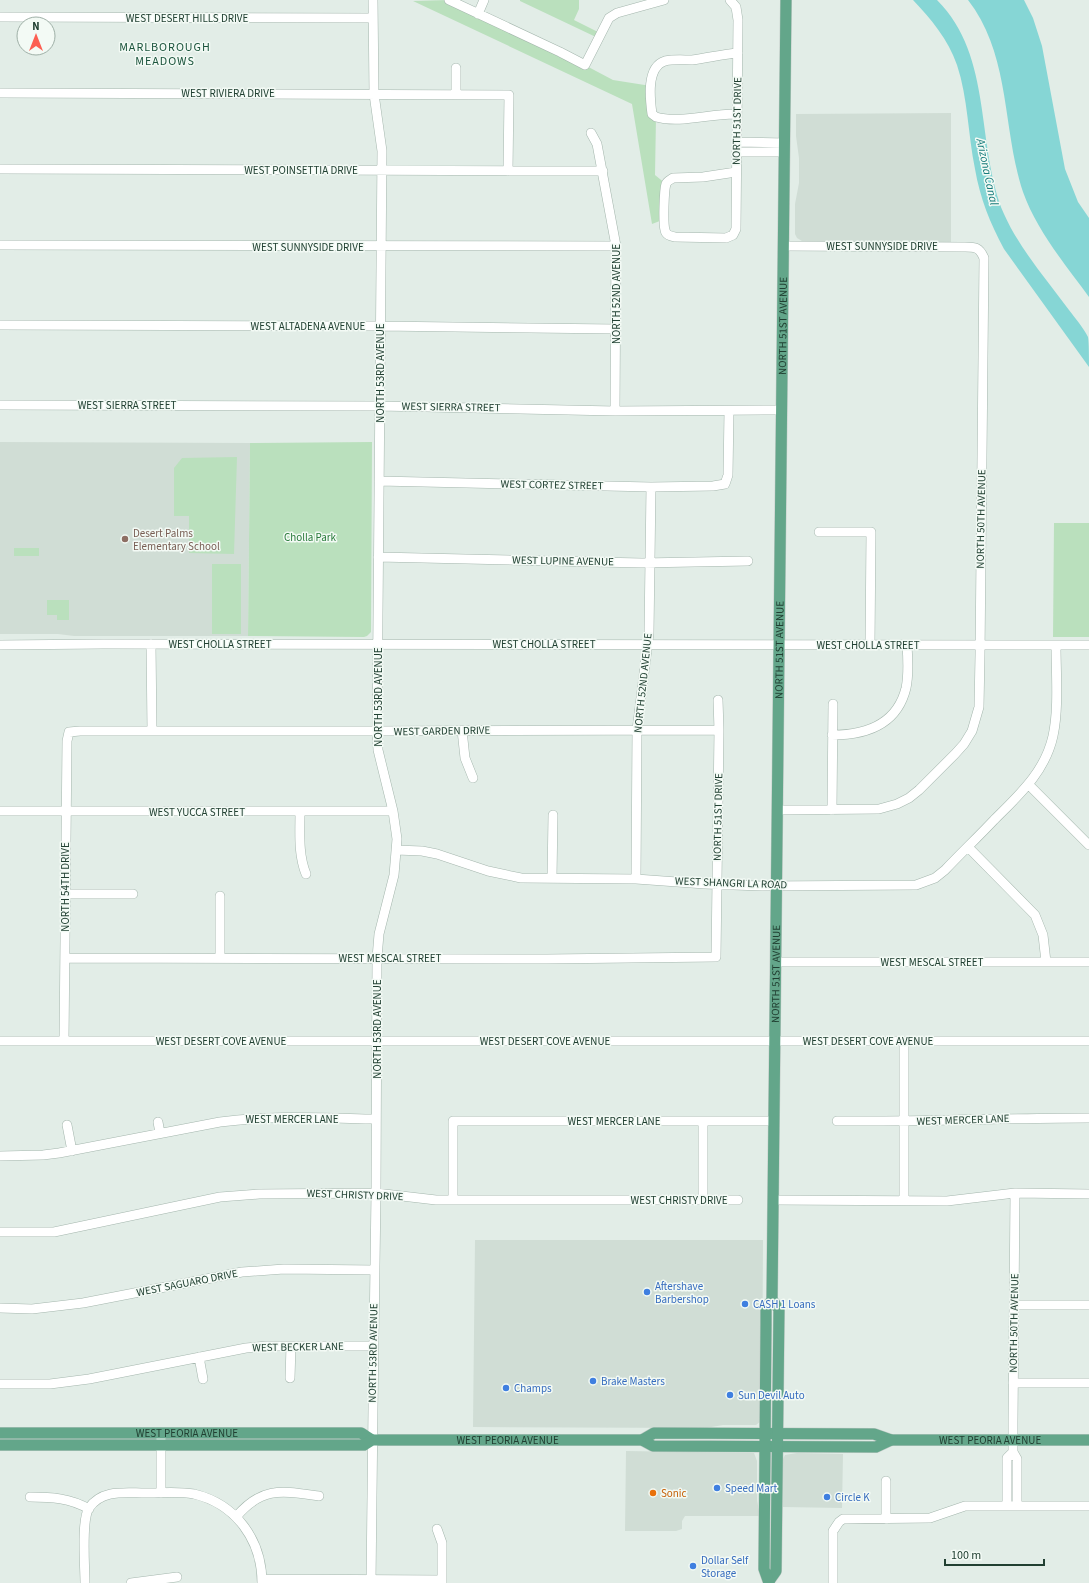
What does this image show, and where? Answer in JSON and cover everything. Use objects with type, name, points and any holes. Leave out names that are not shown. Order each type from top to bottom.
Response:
[{"type":"main road","name":"NORTH 51ST AVENUE","points":[[769,1582],[764,1569],[766,1308],[772,1300],[786,0]]},
{"type":"main road","name":"NORTH 51ST AVENUE","points":[[769,1582],[776,1571],[779,1309],[772,1300]]},
{"type":"main road","name":"WEST PEORIA AVENUE","points":[[0,1433],[361,1433],[372,1440]]},
{"type":"main road","name":"WEST PEORIA AVENUE","points":[[642,1440],[654,1433],[874,1434],[891,1440],[1089,1440]]},
{"type":"main road","name":"WEST PEORIA AVENUE","points":[[0,1445],[364,1445],[372,1440],[642,1440],[653,1446],[876,1447],[891,1440]]},
{"type":"street","name":"NORTH 53RD AVENUE","points":[[372,1581],[377,958],[379,934],[394,875],[397,839],[393,811],[381,768],[377,731],[381,146],[374,94],[373,0]]},
{"type":"street","points":[[449,0],[585,65],[609,18],[617,13],[664,0]]},
{"type":"street","points":[[478,14],[484,0]]},
{"type":"street","name":"NORTH 51ST DRIVE","points":[[733,3],[738,20],[736,229],[733,235],[726,238],[674,237],[668,235],[665,230],[665,199],[666,184],[669,180],[673,178],[704,177],[736,172]]},
{"type":"street","name":"WEST DESERT HILLS DRIVE","points":[[0,17],[373,18]]},
{"type":"street","points":[[737,114],[720,114],[690,119],[660,118],[652,114],[651,84],[653,73],[663,62],[673,60],[692,60],[738,53]]},
{"type":"street","points":[[456,68],[456,94]]},
{"type":"street","name":"WEST RIVIERA DRIVE","points":[[0,92],[509,95],[508,171]]},
{"type":"street","name":"NORTH 52ND AVENUE","points":[[591,133],[597,144],[603,171],[616,246],[615,410]]},
{"type":"street","points":[[737,147],[784,147]]},
{"type":"street","name":"WEST POINSETTIA DRIVE","points":[[0,169],[603,171]]},
{"type":"street","name":"WEST SUNNYSIDE DRIVE","points":[[0,245],[381,247],[616,246]]},
{"type":"street","name":"WEST SUNNYSIDE DRIVE","points":[[783,246],[962,246],[976,247],[981,250]]},
{"type":"street","name":"NORTH 50TH AVENUE","points":[[832,810],[879,809],[897,804],[909,798],[919,790],[964,744],[976,721],[979,707],[980,644],[984,266],[984,258],[981,250]]},
{"type":"street","name":"WEST ALTADENA AVENUE","points":[[0,325],[380,326],[616,329]]},
{"type":"street","name":"WEST SIERRA STREET","points":[[0,405],[379,406],[615,410],[781,410]]},
{"type":"street","name":"WEST CORTEZ STREET","points":[[379,481],[651,487],[713,486],[725,484],[728,475],[729,411]]},
{"type":"street","name":"NORTH 52ND AVENUE","points":[[636,879],[637,730],[648,644],[651,487]]},
{"type":"street","points":[[819,532],[872,532],[870,645]]},
{"type":"street","name":"WEST LUPINE AVENUE","points":[[378,557],[650,563],[748,561]]},
{"type":"street","points":[[151,644],[152,731]]},
{"type":"street","name":"WEST CHOLLA STREET","points":[[0,645],[1089,645]]},
{"type":"street","points":[[832,735],[848,735],[864,732],[890,718],[902,701],[906,687],[907,645]]},
{"type":"street","name":"WEST SHANGRI LA ROAD","points":[[396,850],[422,851],[437,854],[488,871],[521,878],[636,879],[776,886],[916,885],[935,878],[968,847],[1029,785],[1042,764],[1053,736],[1055,717],[1056,645]]},
{"type":"street","name":"NORTH 51ST DRIVE","points":[[716,957],[719,730],[718,700]]},
{"type":"street","points":[[777,810],[832,810],[833,704]]},
{"type":"street","points":[[462,730],[465,758],[473,778]]},
{"type":"street","name":"WEST GARDEN DRIVE","points":[[69,732],[719,730]]},
{"type":"street","name":"NORTH 54TH DRIVE","points":[[64,1041],[67,741],[69,732]]},
{"type":"street","points":[[1029,785],[1089,845]]},
{"type":"street","name":"WEST YUCCA STREET","points":[[0,811],[393,811]]},
{"type":"street","points":[[300,812],[300,854],[301,862],[306,874]]},
{"type":"street","points":[[552,878],[553,815]]},
{"type":"street","points":[[968,847],[1035,915],[1043,935],[1046,962]]},
{"type":"street","points":[[65,894],[133,894]]},
{"type":"street","points":[[220,896],[220,958]]},
{"type":"street","name":"WEST MESCAL STREET","points":[[65,958],[547,959],[716,957]]},
{"type":"street","name":"WEST MESCAL STREET","points":[[775,962],[1089,962]]},
{"type":"street","name":"WEST DESERT COVE AVENUE","points":[[0,1040],[774,1042],[1089,1041]]},
{"type":"street","points":[[904,1041],[904,1200]]},
{"type":"street","name":"WEST MERCER LANE","points":[[0,1156],[43,1155],[72,1151],[220,1122],[257,1118],[376,1119]]},
{"type":"street","name":"WEST MERCER LANE","points":[[837,1121],[904,1122],[998,1118],[1089,1118]]},
{"type":"street","name":"WEST MERCER LANE","points":[[453,1200],[453,1121],[774,1121]]},
{"type":"street","points":[[703,1121],[703,1200]]},
{"type":"street","points":[[158,1122],[160,1133]]},
{"type":"street","points":[[67,1125],[72,1151]]},
{"type":"street","name":"WEST CHRISTY DRIVE","points":[[0,1232],[54,1232],[220,1197],[259,1194],[376,1193],[436,1200],[738,1200]]},
{"type":"street","points":[[773,1200],[947,1201],[1015,1193],[1089,1194]]},
{"type":"street","name":"NORTH 50TH AVENUE","points":[[1013,1452],[1015,1193]]},
{"type":"street","name":"WEST SAGUARO DRIVE","points":[[0,1308],[32,1308],[83,1303],[242,1272],[284,1269],[375,1270]]},
{"type":"street","points":[[1014,1304],[1089,1304]]},
{"type":"street","points":[[290,1378],[291,1346]]},
{"type":"street","name":"WEST BECKER LANE","points":[[0,1384],[50,1384],[115,1378],[199,1357],[246,1348],[291,1346],[374,1346]]},
{"type":"street","points":[[199,1357],[203,1379]]},
{"type":"street","points":[[1013,1383],[1089,1383]]},
{"type":"street","points":[[161,1434],[161,1493]]},
{"type":"street","points":[[1007,1506],[1007,1458],[1013,1452],[1017,1459],[1017,1506]]},
{"type":"street","points":[[886,1481],[886,1519]]},
{"type":"street","points":[[236,1517],[253,1500],[275,1492],[319,1496]]},
{"type":"street","points":[[85,1583],[86,1516],[96,1500],[104,1495],[114,1493],[193,1494],[222,1505],[236,1517],[252,1537],[258,1551],[262,1581],[442,1582],[442,1543],[437,1528]]},
{"type":"street","points":[[30,1497],[72,1500],[89,1509]]},
{"type":"street","points":[[833,1583],[833,1532],[839,1522],[843,1519],[930,1518],[965,1506],[1089,1506]]},
{"type":"street","points":[[131,1583],[177,1577]]},
{"type":"shaded area","points":[[951,113],[951,242],[802,241],[797,238],[795,234],[795,204],[799,183],[799,158],[796,136],[796,114]]},
{"type":"shaded area","name":"Desert Palms Elementary School","points":[[0,442],[250,443],[248,636],[74,636],[58,634],[0,634]]},
{"type":"shaded area","points":[[475,1240],[763,1240],[761,1421],[756,1425],[723,1425],[706,1428],[473,1427]]},
{"type":"shaded area","points":[[626,1451],[754,1453],[757,1461],[757,1500],[760,1516],[685,1516],[682,1521],[682,1529],[676,1531],[625,1531]]},
{"type":"shaded area","points":[[797,1453],[843,1454],[842,1508],[783,1507],[783,1459],[785,1455]]},
{"type":"green space","points":[[449,0],[560,52],[613,80],[651,86],[656,117],[655,175],[666,184],[665,219],[652,224],[632,104],[413,1]]},
{"type":"green space","points":[[579,0],[579,9],[574,20],[600,33],[598,38],[520,1]]},
{"type":"green space","name":"Cholla Park","points":[[372,442],[371,632],[364,637],[248,636],[250,443]]},
{"type":"green space","points":[[237,457],[234,554],[189,553],[189,516],[174,516],[174,468],[182,458]]},
{"type":"green space","points":[[1054,523],[1089,523],[1089,637],[1053,637]]},
{"type":"green space","points":[[14,548],[39,548],[39,556],[14,556]]},
{"type":"green space","points":[[212,564],[241,564],[241,634],[212,634]]},
{"type":"green space","points":[[47,600],[69,600],[69,620],[57,620],[57,615],[47,615]]},
{"type":"water","name":"Arizona Canal","points":[[913,0],[937,0],[955,23],[967,48],[976,75],[989,159],[995,187],[1004,214],[1025,251],[1086,333],[1088,337],[1089,367],[1004,249],[994,230],[977,180],[966,103],[957,65],[944,38]]},
{"type":"water","points":[[968,0],[1024,0],[1033,18],[1042,46],[1065,169],[1078,202],[1089,218],[1089,297],[1061,260],[1044,234],[1023,192],[1016,168],[999,68],[992,44],[982,21]]},
{"type":"place","name":"Desert Palms Elementary School","points":[[125,539]]},
{"type":"place","name":"Aftershave Barbershop","points":[[647,1292]]},
{"type":"place","name":"CASH 1 Loans","points":[[745,1304]]},
{"type":"place","name":"Brake Masters","points":[[593,1381]]},
{"type":"place","name":"Champs","points":[[506,1388]]},
{"type":"place","name":"Sun Devil Auto","points":[[730,1395]]},
{"type":"place","name":"Speed Mart","points":[[717,1488]]},
{"type":"place","name":"Sonic","points":[[653,1493]]},
{"type":"place","name":"Circle K","points":[[827,1497]]},
{"type":"place","name":"Dollar Self Storage","points":[[693,1566]]},
{"type":"district","name":"MARLBOROUGH MEADOWS","points":[[165,54]]}]
